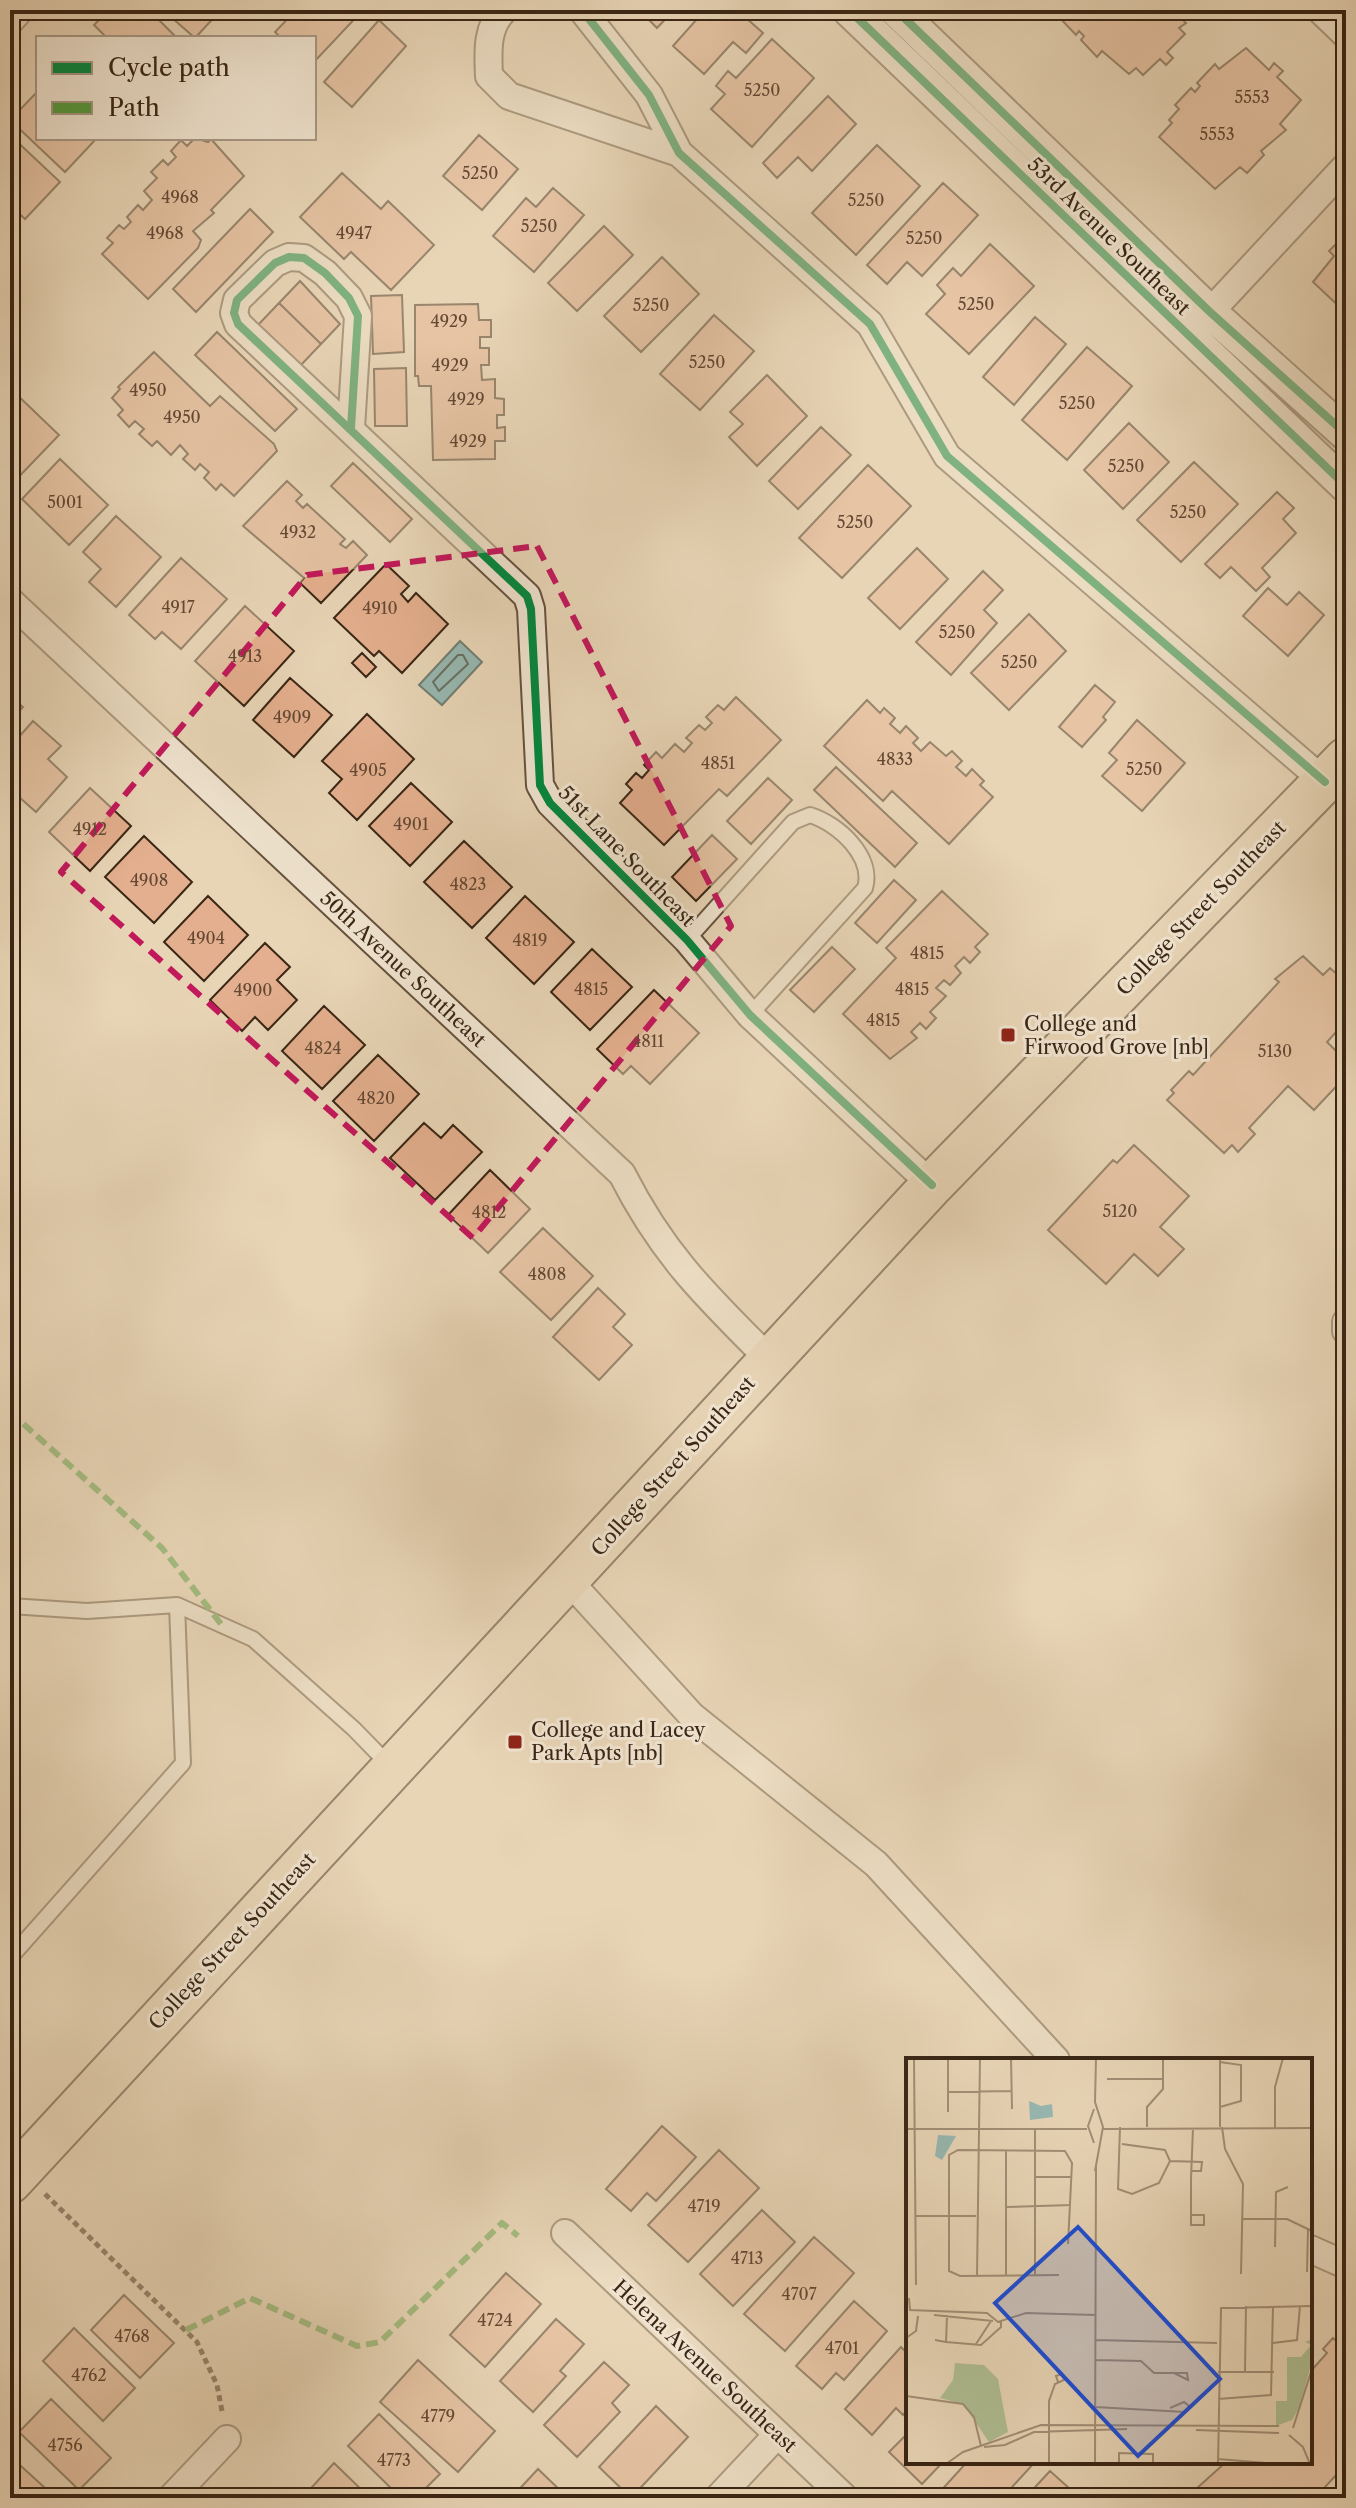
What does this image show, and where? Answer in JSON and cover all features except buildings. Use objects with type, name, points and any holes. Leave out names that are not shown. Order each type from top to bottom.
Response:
[{"type":"main road","name":"College Street Southeast","points":[[15,2177],[932,1185],[1335,770]]},
{"type":"street","points":[[10,21],[20,10]]},
{"type":"street","points":[[504,10],[495,19],[491,33],[489,76],[509,96],[679,153]]},
{"type":"street","points":[[582,10],[649,95],[679,153],[870,324],[947,456],[1335,770]]},
{"type":"street","name":"53rd Avenue Southeast","points":[[849,10],[1346,486]]},
{"type":"street","name":"53rd Avenue Southeast","points":[[896,10],[1210,312],[1346,434]]},
{"type":"street","points":[[1320,10],[1346,35]]},
{"type":"street","points":[[1210,312],[1346,166]]},
{"type":"street","name":"51st Lane Southeast","points":[[351,428],[358,316],[349,298],[325,273],[304,258],[289,257],[275,263],[237,300],[234,313],[238,324],[527,596],[531,609],[540,785],[557,810],[687,940],[750,1015],[932,1185]]},
{"type":"street","name":"50th Avenue Southeast","points":[[10,601],[622,1174],[647,1222],[690,1280],[769,1359]]},
{"type":"street","points":[[1346,1322],[1346,1331]]},
{"type":"street","points":[[569,1581],[692,1716],[876,1864],[1054,2058]]},
{"type":"street","name":"Helena Avenue Southeast","points":[[565,2233],[845,2498]]},
{"type":"street","points":[[1312,2250],[1346,2265]]},
{"type":"street","points":[[718,2498],[777,2435]]},
{"type":"street","points":[[171,2498],[227,2439]]},
{"type":"lane","points":[[687,940],[793,822],[810,815],[823,819],[862,855],[869,873],[865,888],[750,1015]]},
{"type":"lane","points":[[10,1606],[87,1611],[177,1605],[253,1639],[354,1729],[391,1767]]},
{"type":"lane","points":[[10,1958],[183,1763],[177,1605]]},
{"type":"path","points":[[15,2177],[197,2342],[217,2385],[227,2439]]},
{"type":"highlighted area","points":[[537,546],[731,926],[473,1238],[61,872],[307,575]]},
{"type":"water","points":[[460,641],[482,662],[442,705],[419,685]]},
{"type":"marked path","points":[[10,1412],[162,1548],[221,1624]]},
{"type":"marked path","points":[[186,2330],[250,2298],[357,2346],[380,2342],[502,2223],[518,2236]]},
{"type":"cycle path","points":[[582,10],[649,95],[679,153],[870,324],[947,456],[1325,782]]},
{"type":"cycle path","points":[[849,10],[1346,486]]},
{"type":"cycle path","points":[[896,10],[1210,312],[1346,434]]},
{"type":"cycle path","points":[[351,428],[358,316],[349,298],[325,273],[304,258],[289,257],[275,263],[237,300],[234,313],[238,324],[527,596],[531,609],[540,785],[550,803],[687,940],[750,1015],[932,1185]]},
{"type":"place","name":"College and Firwood Grove [nb]","points":[[1008,1035]]},
{"type":"place","name":"College and Lacey Park Apts [nb]","points":[[515,1742]]}]
